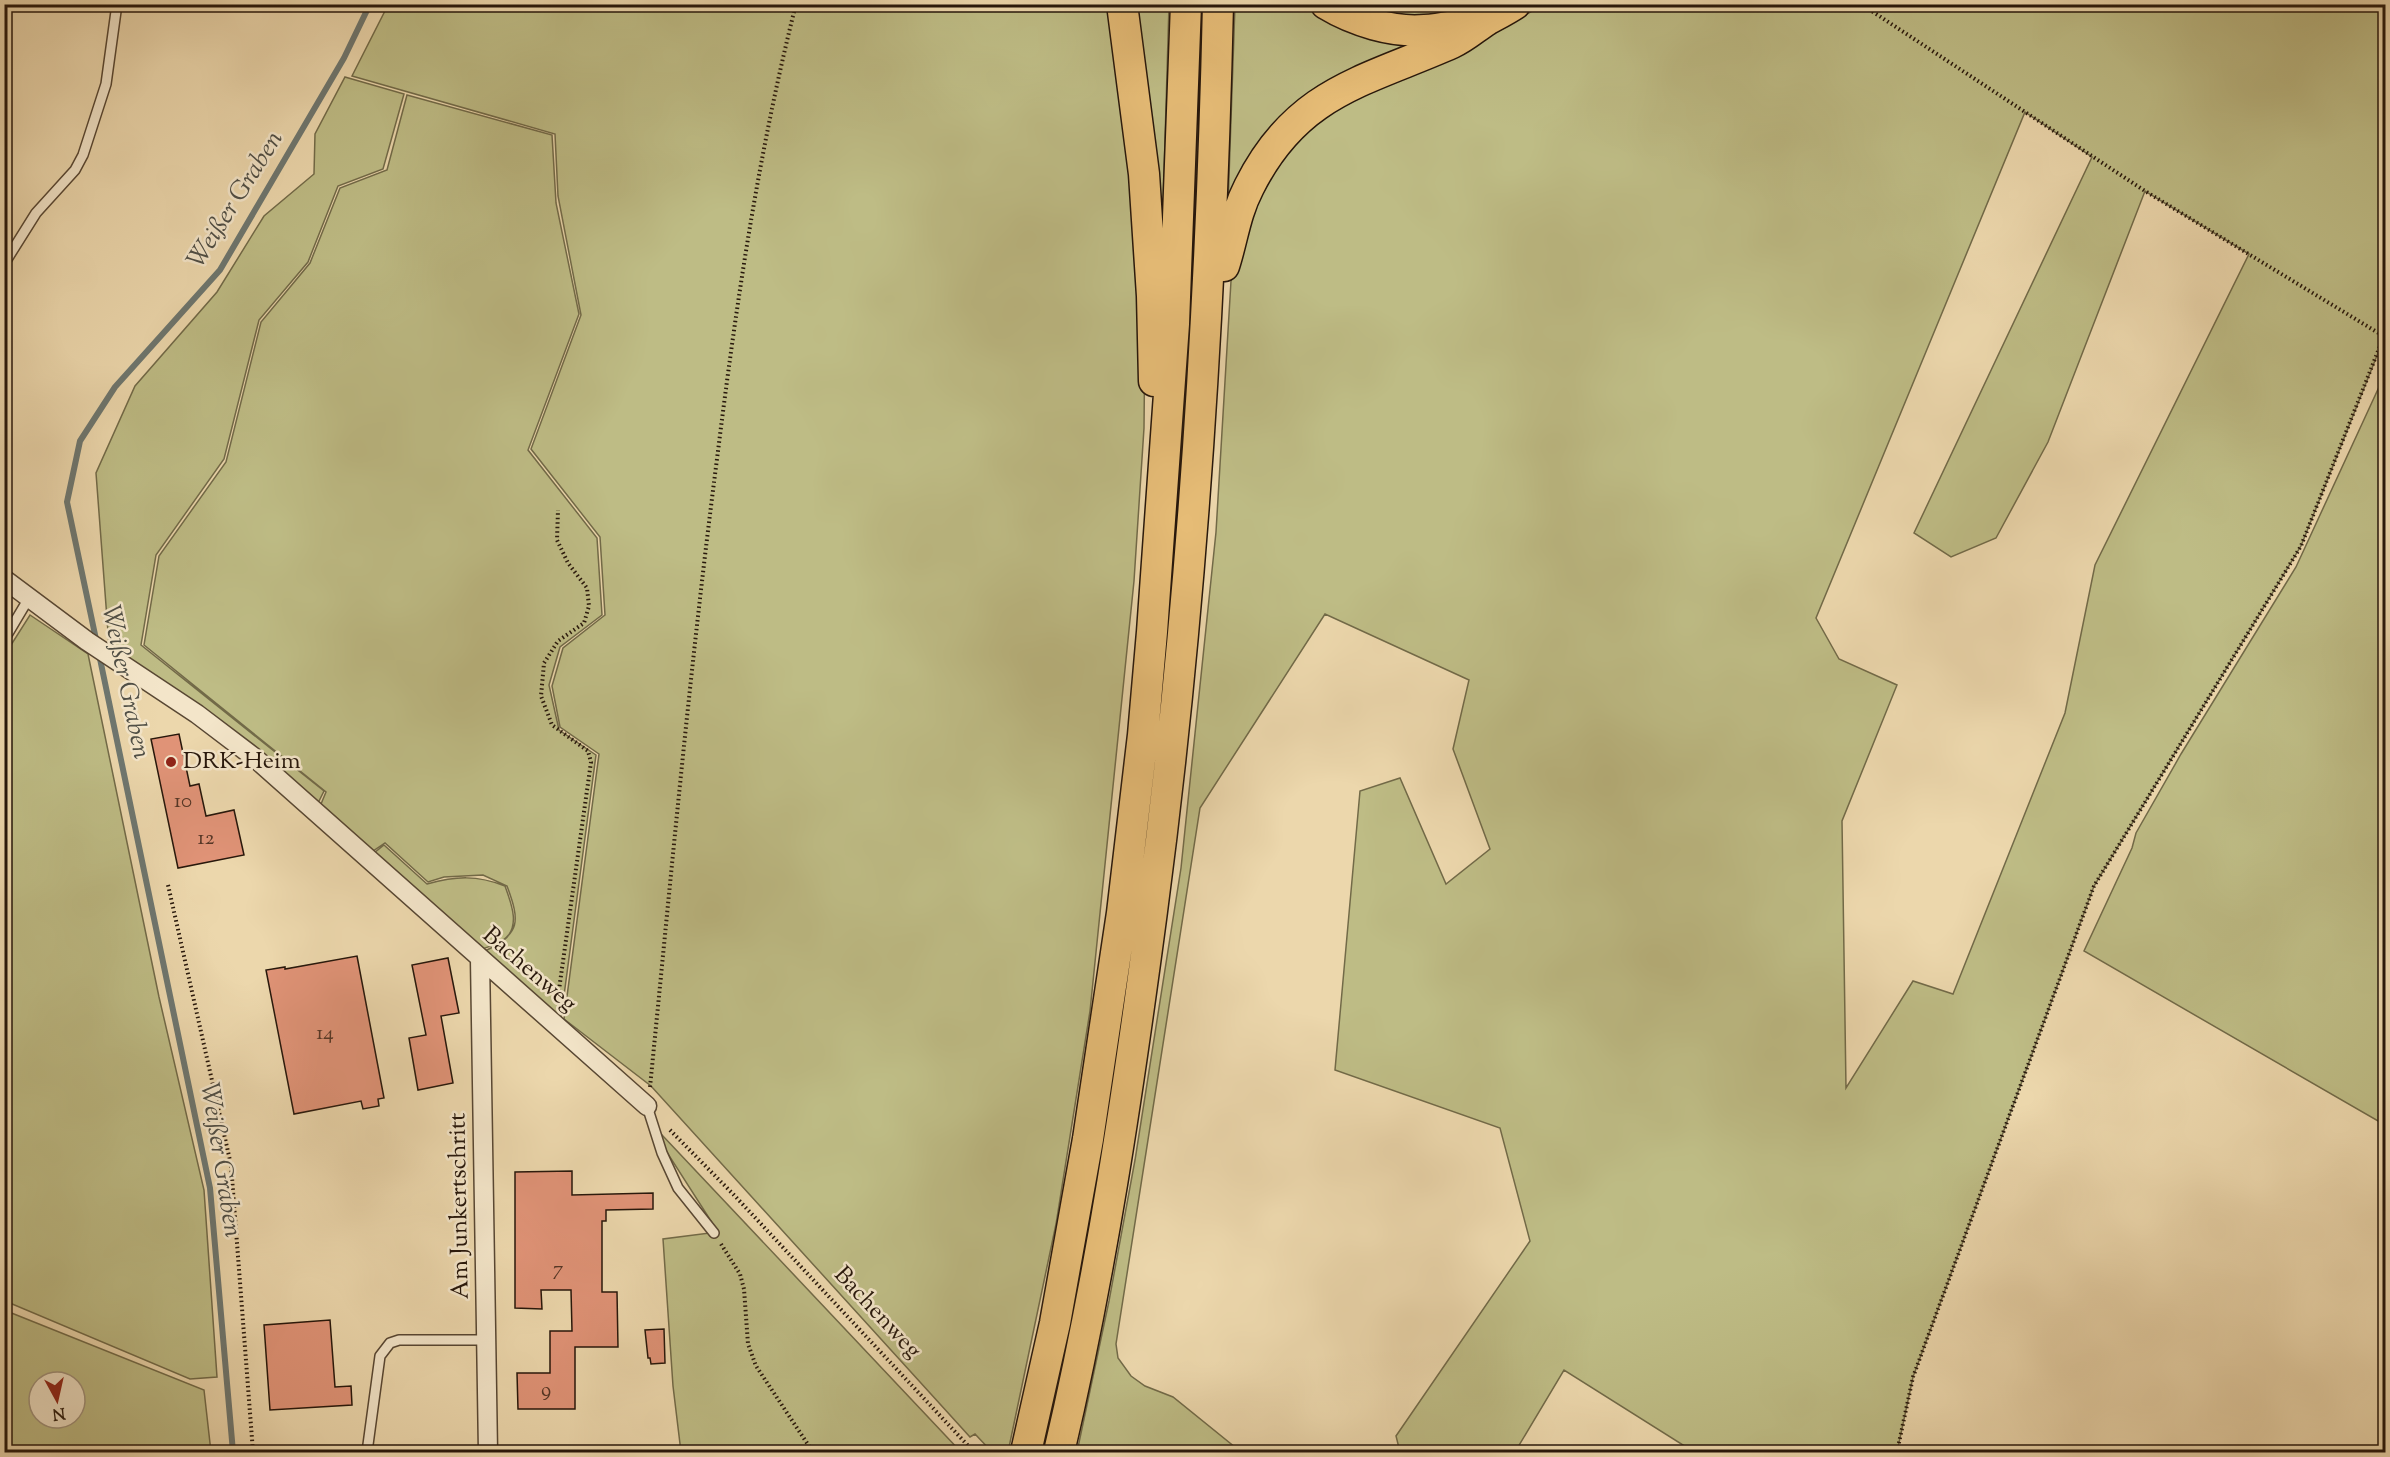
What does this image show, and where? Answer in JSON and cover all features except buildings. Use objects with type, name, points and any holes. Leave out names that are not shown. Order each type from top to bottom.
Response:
[{"type":"highway","points":[[1122,4],[1144,174],[1152,296],[1153,375],[1166,452]]},
{"type":"highway","points":[[1026,1452],[1055,1323],[1069,1246],[1112,979],[1143,735],[1166,452],[1178,245],[1186,4]]},
{"type":"highway","points":[[1059,1452],[1095,1282],[1132,1063],[1165,814],[1188,594],[1207,316],[1213,212],[1218,4]]},
{"type":"highway","points":[[1326,4],[1373,24],[1399,29],[1424,31],[1488,20]]},
{"type":"highway","points":[[1207,316],[1226,258],[1233,226],[1248,188],[1270,151],[1295,123],[1314,106],[1346,86],[1455,42],[1515,4]]},
{"type":"street","name":"Bachenweg","points":[[4,579],[85,640],[197,714],[255,758],[647,1106]]},
{"type":"street","name":"Am Junkertschritt","points":[[480,959],[488,1452]]},
{"type":"lane","points":[[4,264],[36,213],[75,170],[83,155],[106,84],[117,4]]},
{"type":"lane","points":[[4,640],[29,598]]},
{"type":"lane","points":[[647,1106],[662,1153],[678,1188],[714,1233]]},
{"type":"lane","points":[[367,1452],[380,1356],[385,1349],[399,1340],[486,1340]]},
{"type":"path","points":[[647,1106],[701,579],[730,351],[765,134],[796,4]]},
{"type":"path","points":[[1861,4],[2145,191],[2385,337],[2301,546],[2094,886],[1913,1377],[1897,1452]]},
{"type":"path","points":[[552,1022],[560,995],[591,762],[588,751],[552,725],[541,696],[544,663],[558,641],[584,623],[589,606],[587,588],[568,563],[557,540],[558,510]]},
{"type":"path","points":[[168,885],[231,1165],[254,1452]]},
{"type":"path","name":"Bachenweg","points":[[647,1106],[734,1195],[974,1452]]},
{"type":"path","points":[[714,1233],[740,1274],[744,1288],[748,1344],[756,1366],[813,1452]]},
{"type":"shaded area","points":[[388,5],[1115,5],[1145,324],[1144,428],[1134,581],[1090,1011],[1056,1224],[1008,1452],[992,1452],[975,1434],[970,1437],[651,1086],[564,1019],[599,754],[560,727],[552,686],[563,648],[605,615],[600,537],[531,449],[581,315],[558,196],[555,134],[352,76]]},
{"type":"shaded area","points":[[1131,5],[1169,5],[1161,274]]},
{"type":"shaded area","points":[[1199,5],[1206,5],[1191,369],[1172,595],[1170,595],[1168,593]]},
{"type":"shaded area","points":[[1235,5],[1316,5],[1425,39],[1372,66],[1228,206]]},
{"type":"shaded area","points":[[1345,5],[1485,5],[1452,17],[1427,21]]},
{"type":"shaded area","points":[[1542,5],[2385,5],[2385,348],[2384,338],[2301,546],[2094,886],[1913,1377],[1897,1452],[1694,1452],[1564,1370],[1515,1452],[1400,1452],[1396,1436],[1530,1241],[1500,1128],[1335,1070],[1360,791],[1400,778],[1446,884],[1490,849],[1453,749],[1469,680],[1325,614],[1200,808],[1116,1344],[1118,1358],[1131,1376],[1145,1386],[1173,1397],[1241,1452],[1077,1452],[1109,1301],[1135,1160],[1181,868],[1216,532],[1231,281],[1241,228],[1301,126],[1499,31]],"holes":[[[2025,112],[2092,157],[1914,533],[1951,557],[1996,538],[2048,442],[2145,191],[2249,254],[2095,565],[2065,713],[1953,994],[1913,981],[1846,1088],[1842,821],[1897,685],[1839,659],[1816,618]]]},
{"type":"shaded area","points":[[345,77],[404,94],[383,169],[338,186],[308,262],[259,320],[224,459],[156,555],[141,645],[324,791],[318,803],[109,645],[96,473],[135,386],[217,292],[264,216],[314,174],[315,134]]},
{"type":"shaded area","points":[[407,95],[552,135],[556,203],[579,314],[528,450],[597,538],[602,615],[560,647],[549,685],[559,730],[596,755],[561,1018],[485,951],[505,939],[514,925],[514,909],[507,886],[483,875],[444,877],[428,882],[385,843],[373,851],[321,804],[326,792],[144,645],[159,556],[226,462],[261,322],[310,263],[340,188],[387,170]]},
{"type":"shaded area","points":[[2385,374],[2386,1125],[2084,951],[2132,848],[2136,833],[2181,754],[2296,567]]},
{"type":"shaded area","points":[[30,615],[88,654],[159,997],[204,1190],[217,1377],[190,1379],[5,1301],[4,656]]},
{"type":"shaded area","points":[[384,845],[427,884],[447,879],[476,878],[505,886],[513,914],[509,934],[502,941],[482,949],[374,853]]},
{"type":"shaded area","points":[[1122,1020],[1104,1162],[1047,1452],[1038,1452],[1118,1021]]},
{"type":"shaded area","points":[[662,1135],[961,1452],[681,1452],[673,1386],[663,1239],[718,1232],[668,1154],[662,1142]]},
{"type":"shaded area","points":[[4,1310],[204,1390],[211,1452],[5,1452]]},
{"type":"waterway","name":"Weißer Graben","points":[[97,644],[67,502],[80,441],[115,387],[220,270],[344,58],[370,4]]},
{"type":"waterway","name":"Weißer Graben","points":[[99,654],[210,1188],[233,1452]]},
{"type":"place","name":"DRK-Heim","points":[[171,762]]}]
